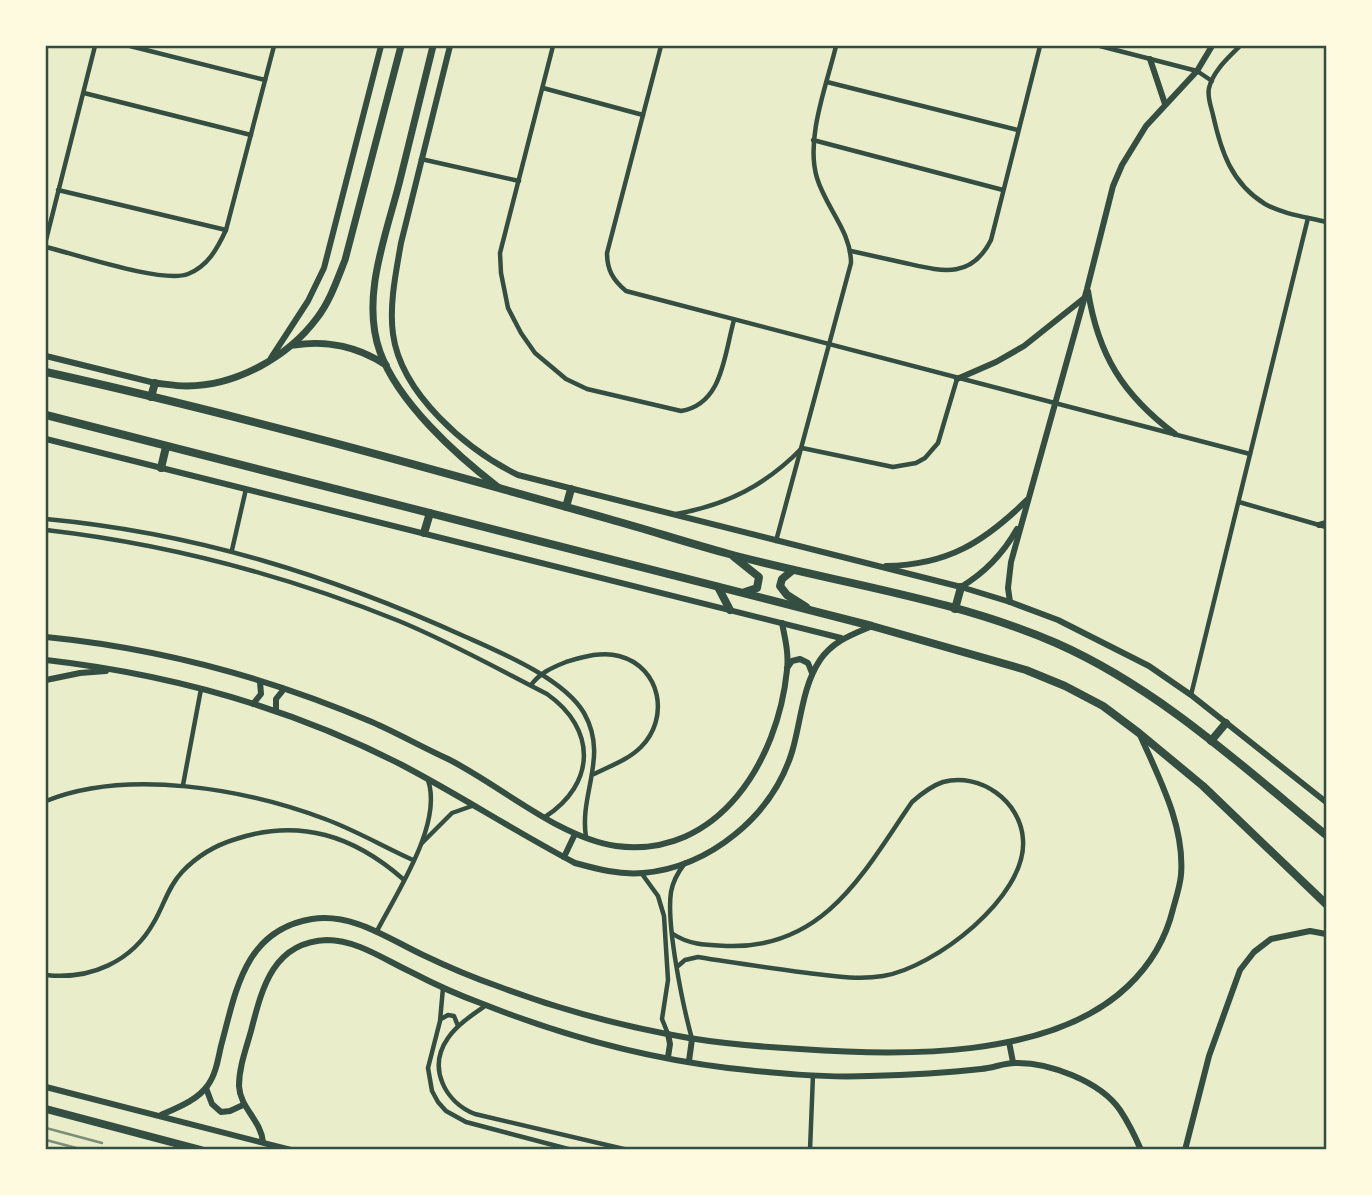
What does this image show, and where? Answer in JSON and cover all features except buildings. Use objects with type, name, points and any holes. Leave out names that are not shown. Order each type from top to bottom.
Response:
[{"type":"main road","points":[[151,397],[155,383],[205,385],[241,375],[294,345],[318,317],[345,260],[401,46]]},
{"type":"main road","points":[[433,46],[375,284],[375,328],[379,350],[386,366],[412,405],[434,430],[501,489]]},
{"type":"main road","points":[[294,345],[326,342],[342,345],[373,357],[386,366]]},
{"type":"main road","points":[[46,372],[501,489],[729,554],[999,621],[1045,639],[1111,671],[1162,703],[1326,835]]},
{"type":"main road","points":[[46,415],[872,626],[1026,670],[1103,706],[1139,733],[1203,786],[1326,904]]},
{"type":"main road","points":[[161,468],[166,447]]},
{"type":"main road","points":[[566,507],[571,488]]},
{"type":"main road","points":[[424,533],[430,513]]},
{"type":"main road","points":[[729,554],[759,577],[759,584],[754,590],[738,592]]},
{"type":"main road","points":[[793,570],[786,573],[780,586],[787,595],[813,611]]},
{"type":"main road","points":[[718,587],[730,610]]},
{"type":"main road","points":[[955,609],[961,587]]},
{"type":"main road","points":[[1211,741],[1226,723]]},
{"type":"main road","points":[[46,1109],[201,1150]]},
{"type":"street","points":[[46,240],[95,46]]},
{"type":"street","points":[[130,46],[265,80]]},
{"type":"street","points":[[46,247],[171,277],[185,276],[199,269],[218,247],[226,230],[274,46]]},
{"type":"street","points":[[271,359],[308,301],[324,268],[381,46]]},
{"type":"street","points":[[450,46],[421,159],[396,276],[393,335],[403,367],[436,416],[482,454],[518,475],[961,587],[1010,601],[1058,620],[1121,651],[1191,695],[1326,802]]},
{"type":"street","points":[[554,46],[500,253],[504,292],[520,333],[536,354],[566,379],[586,389],[681,411],[692,409],[711,395],[717,384],[734,320]]},
{"type":"street","points":[[661,46],[607,253],[609,271],[617,284],[626,291],[1250,454]]},
{"type":"street","points":[[776,541],[849,274],[848,239],[817,179],[813,160],[813,140],[836,46]]},
{"type":"street","points":[[850,251],[942,271],[960,269],[975,261],[987,248],[1040,46]]},
{"type":"street","points":[[1100,46],[1196,71],[1212,81]]},
{"type":"street","points":[[1010,601],[1008,573],[1085,298],[1113,186],[1133,145],[1146,126],[1196,71],[1212,46]]},
{"type":"street","points":[[1240,46],[1224,61],[1212,81],[1208,95],[1227,165],[1251,194],[1267,205],[1326,222]]},
{"type":"street","points":[[1150,59],[1165,104]]},
{"type":"street","points":[[827,82],[1018,130]]},
{"type":"street","points":[[543,88],[643,115]]},
{"type":"street","points":[[84,93],[251,135]]},
{"type":"street","points":[[813,140],[1003,190]]},
{"type":"street","points":[[421,159],[519,181]]},
{"type":"street","points":[[58,190],[226,230]]},
{"type":"street","points":[[1191,695],[1307,218]]},
{"type":"street","points":[[1087,289],[1097,332],[1114,372],[1144,410],[1175,434]]},
{"type":"street","points":[[802,448],[892,467],[916,463],[925,458],[938,443],[957,379],[1024,346],[1085,298]]},
{"type":"street","points":[[46,356],[155,383]]},
{"type":"street","points":[[46,439],[841,638]]},
{"type":"street","points":[[673,515],[698,510],[743,494],[771,476],[802,448]]},
{"type":"street","points":[[232,550],[247,488]]},
{"type":"street","points":[[877,566],[904,566],[933,561],[960,551],[985,537],[1028,499]]},
{"type":"street","points":[[1238,502],[1326,525]]},
{"type":"street","points":[[46,519],[148,533],[232,550],[331,581],[406,610],[494,649],[563,688],[585,715],[595,748],[593,774],[585,807],[586,838]]},
{"type":"street","points":[[961,587],[979,576],[996,560],[1021,521]]},
{"type":"street","points":[[46,530],[146,545],[252,570],[326,593],[401,622],[531,685],[561,704],[572,717],[584,746],[579,780],[571,795],[545,817]]},
{"type":"street","points":[[146,545],[148,533]]},
{"type":"street","points":[[46,637],[202,664],[284,689],[372,722],[452,762],[575,834],[618,846],[658,844],[695,831],[718,817],[738,798],[754,776],[782,702],[787,668],[782,623]]},
{"type":"street","points":[[46,660],[116,670],[201,688],[276,711],[369,749],[564,857],[598,870],[642,873],[685,862],[724,842],[745,826],[765,804],[781,780],[792,752],[812,675],[828,649],[841,638],[872,626]]},
{"type":"street","points":[[531,685],[539,674],[573,660],[606,654],[633,661],[644,670],[658,696],[659,712],[650,736],[630,756],[593,774]]},
{"type":"street","points":[[787,668],[796,659],[805,660],[811,666],[812,675]]},
{"type":"street","points":[[46,680],[80,673],[116,670]]},
{"type":"street","points":[[253,704],[261,694],[260,682]]},
{"type":"street","points":[[183,785],[201,688]]},
{"type":"street","points":[[276,711],[276,699],[284,689]]},
{"type":"street","points":[[161,1115],[194,1098],[206,1088],[214,1073],[238,980],[252,956],[263,943],[293,924],[318,919],[345,919],[377,931],[449,967],[577,1013],[692,1039],[760,1047],[876,1053],[947,1051],[1009,1041],[1080,1018],[1101,1008],[1136,978],[1162,940],[1181,876],[1176,824],[1163,785],[1139,733]]},
{"type":"street","points":[[377,931],[421,844],[432,807],[428,780]]},
{"type":"street","points":[[673,934],[695,944],[742,946],[767,942],[808,926],[845,897],[912,802],[926,790],[943,782],[962,780],[980,783],[994,791],[1012,808],[1019,821],[1023,839],[1022,858],[1006,890],[992,908],[961,937],[906,970],[868,978],[698,957],[685,960],[678,966]]},
{"type":"street","points":[[46,801],[62,795],[117,786],[183,785],[258,800],[316,816],[413,860]]},
{"type":"street","points":[[421,844],[452,813],[473,806]]},
{"type":"street","points":[[46,975],[86,974],[119,960],[151,927],[169,888],[189,865],[216,846],[249,834],[283,829],[321,833],[362,850],[403,880]]},
{"type":"street","points":[[564,857],[575,834]]},
{"type":"street","points":[[685,862],[671,892],[673,934],[692,1039],[689,1062]]},
{"type":"street","points":[[642,873],[658,896],[664,916],[668,980],[662,1019],[670,1044],[668,1057]]},
{"type":"street","points":[[1185,1150],[1209,1056],[1240,970],[1254,952],[1272,939],[1310,931],[1326,934]]},
{"type":"street","points":[[263,1142],[260,1128],[243,1105],[239,1088],[263,986],[277,963],[299,947],[326,940],[353,944],[485,1006],[603,1043],[689,1062],[760,1072],[878,1076],[984,1069],[1013,1062],[1043,1065],[1090,1084],[1118,1107],[1141,1150]]},
{"type":"street","points":[[443,988],[440,1021],[428,1068],[432,1091],[446,1111],[466,1122],[572,1150]]},
{"type":"street","points":[[485,1006],[458,1027],[444,1044],[439,1066],[446,1092],[464,1109],[521,1126],[628,1150]]},
{"type":"street","points":[[440,1021],[444,1016],[451,1015],[456,1018],[458,1027]]},
{"type":"street","points":[[1009,1041],[1013,1062]]},
{"type":"street","points":[[810,1150],[813,1075]]},
{"type":"street","points":[[46,1087],[291,1150]]},
{"type":"street","points":[[206,1088],[212,1104],[221,1112],[243,1105]]},
{"type":"railway","points":[[46,1128],[102,1143]]},
{"type":"railway","points":[[46,1140],[84,1150]]}]
